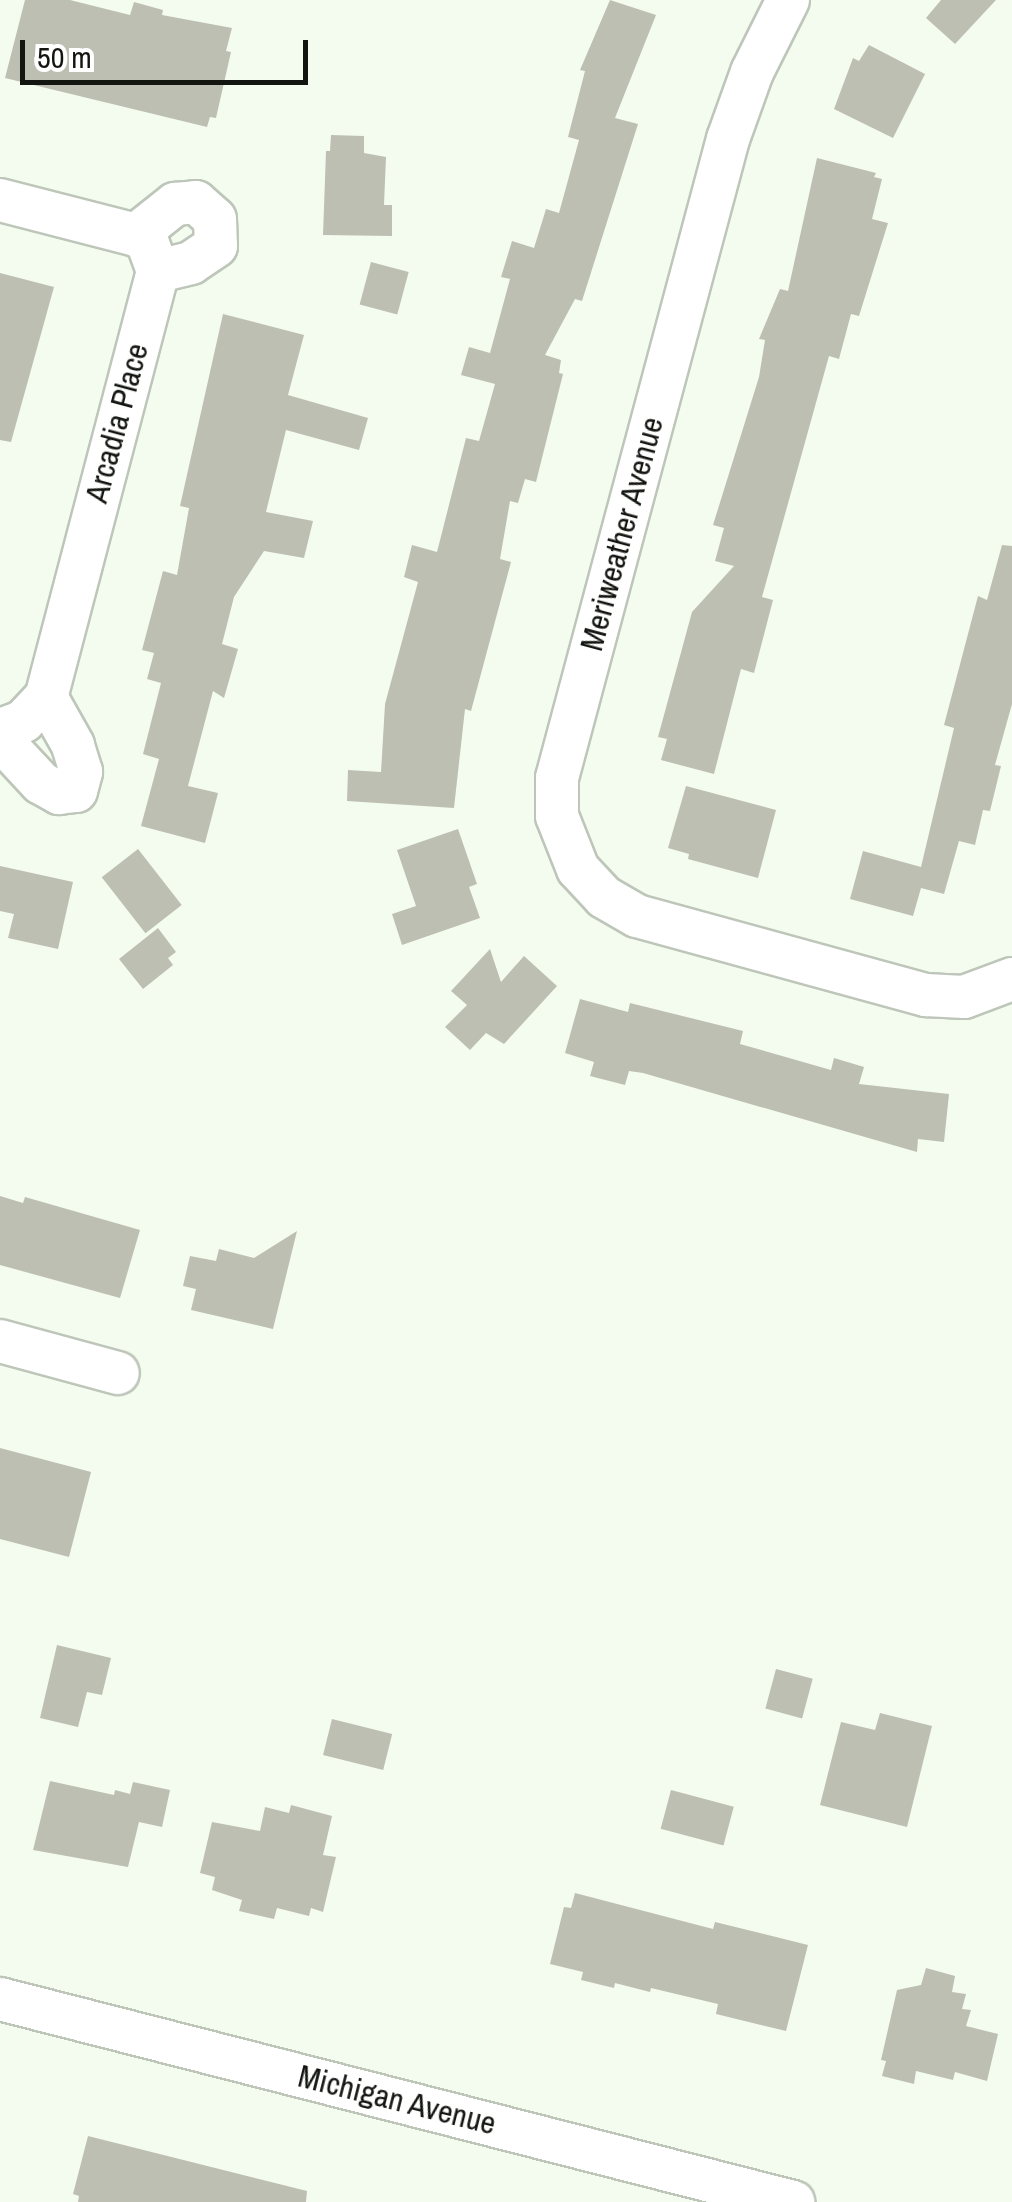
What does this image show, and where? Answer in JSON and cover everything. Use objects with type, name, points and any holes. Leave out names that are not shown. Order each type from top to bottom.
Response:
[{"type":"street","name":"Meriweather Avenue","points":[[788,0],[752,72],[728,139],[557,778],[561,835],[578,870],[604,897],[638,916],[926,996],[964,996],[1012,979]]},
{"type":"street","points":[[0,200],[136,234],[147,241],[158,271],[191,263],[216,246],[215,219],[196,202],[175,204],[136,234]]},
{"type":"street","name":"Arcadia Place","points":[[46,697],[158,271]]},
{"type":"street","points":[[0,730],[24,722],[46,697],[74,745],[81,772],[76,791],[58,793],[42,783],[0,738]]},
{"type":"street","points":[[0,1340],[118,1373]]},
{"type":"street","name":"Michigan Avenue","points":[[0,1999],[793,2202]]},
{"type":"building","points":[[25,0],[70,0],[130,15],[134,2],[163,10],[162,15],[232,28],[226,51],[231,52],[216,118],[210,117],[207,127],[5,78]]},
{"type":"building","points":[[610,0],[656,15],[615,118],[638,124],[582,301],[575,299],[545,355],[561,360],[559,373],[563,374],[536,482],[525,479],[518,503],[510,501],[500,559],[511,562],[471,711],[465,709],[454,808],[347,801],[348,770],[381,772],[385,704],[418,582],[404,577],[412,545],[437,552],[466,438],[479,441],[495,384],[461,375],[469,347],[490,353],[510,279],[501,277],[512,241],[534,248],[546,209],[559,213],[579,140],[568,137],[585,71],[580,70]]},
{"type":"building","points":[[941,0],[996,0],[955,44],[926,18]]},
{"type":"building","points":[[869,45],[925,74],[893,138],[834,109],[853,58],[859,61]]},
{"type":"building","points":[[331,135],[364,136],[364,153],[386,157],[384,205],[392,205],[392,236],[323,235],[326,151],[330,151]]},
{"type":"building","points":[[817,158],[876,173],[874,177],[882,179],[872,219],[888,223],[859,316],[851,314],[839,359],[829,356],[762,597],[773,600],[754,673],[741,669],[714,774],[661,760],[667,739],[658,737],[692,612],[734,566],[715,561],[724,528],[713,525],[759,377],[765,340],[759,339],[780,289],[788,291]]},
{"type":"building","points":[[371,262],[409,272],[397,315],[360,305]]},
{"type":"building","points":[[0,273],[54,287],[11,442],[0,440]]},
{"type":"building","points":[[223,314],[304,335],[288,395],[368,418],[359,450],[286,430],[266,512],[313,521],[304,558],[264,551],[234,597],[222,644],[238,649],[224,698],[213,691],[188,786],[218,793],[205,843],[141,826],[159,759],[143,754],[161,683],[147,679],[154,653],[142,650],[163,571],[177,575],[189,508],[180,506]]},
{"type":"building","points":[[1002,545],[1012,546],[1012,704],[995,765],[1001,766],[990,811],[983,810],[975,845],[959,841],[944,894],[921,888],[913,916],[850,899],[863,851],[921,867],[954,728],[944,725],[978,596],[987,600]]},
{"type":"building","points":[[686,786],[776,810],[758,878],[688,859],[689,854],[668,848]]},
{"type":"building","points":[[458,829],[477,884],[469,887],[480,918],[402,945],[392,914],[416,906],[397,850]]},
{"type":"building","points":[[138,849],[182,905],[145,933],[102,877]]},
{"type":"building","points":[[0,866],[73,882],[58,949],[8,938],[14,914],[0,911]]},
{"type":"building","points":[[158,928],[176,952],[168,958],[173,965],[143,989],[119,959]]},
{"type":"building","points":[[490,949],[501,982],[524,956],[557,986],[504,1044],[486,1033],[470,1050],[445,1027],[467,1005],[451,991]]},
{"type":"building","points":[[580,999],[628,1012],[630,1003],[743,1031],[740,1044],[831,1070],[834,1058],[864,1067],[859,1084],[949,1094],[944,1142],[918,1139],[917,1152],[643,1073],[629,1071],[625,1085],[590,1076],[594,1062],[565,1053]]},
{"type":"building","points":[[0,1196],[23,1203],[25,1197],[140,1230],[120,1298],[0,1265]]},
{"type":"building","points":[[297,1231],[273,1329],[191,1310],[196,1289],[183,1286],[190,1256],[216,1261],[219,1249],[254,1258]]},
{"type":"building","points":[[0,1448],[91,1472],[69,1557],[0,1539]]},
{"type":"building","points":[[57,1645],[111,1658],[102,1695],[87,1692],[78,1727],[40,1718]]},
{"type":"building","points":[[776,1669],[813,1679],[802,1718],[765,1709]]},
{"type":"building","points":[[880,1713],[932,1726],[907,1827],[820,1805],[841,1722],[875,1730]]},
{"type":"building","points":[[332,1719],[392,1734],[383,1770],[323,1755]]},
{"type":"building","points":[[50,1781],[114,1795],[115,1790],[130,1794],[133,1782],[170,1790],[162,1827],[139,1822],[128,1867],[33,1850]]},
{"type":"building","points":[[671,1790],[734,1807],[723,1845],[661,1829]]},
{"type":"building","points":[[291,1805],[332,1816],[323,1855],[336,1857],[323,1912],[311,1908],[309,1916],[277,1908],[274,1919],[239,1911],[242,1900],[212,1890],[215,1877],[200,1873],[212,1822],[260,1831],[265,1807],[289,1813]]},
{"type":"building","points":[[575,1893],[713,1929],[715,1922],[808,1945],[786,2031],[716,2014],[718,2004],[651,1988],[650,1992],[615,1983],[614,1988],[581,1980],[583,1972],[550,1964],[564,1907],[571,1908]]},
{"type":"building","points":[[926,1968],[955,1976],[952,1992],[966,1994],[962,2009],[971,2010],[966,2026],[998,2034],[987,2081],[955,2072],[953,2080],[916,2071],[914,2084],[882,2076],[886,2061],[881,2060],[897,1990],[921,1985]]},
{"type":"building","points":[[88,2136],[307,2191],[306,2202],[78,2202],[79,2196],[73,2194]]}]
